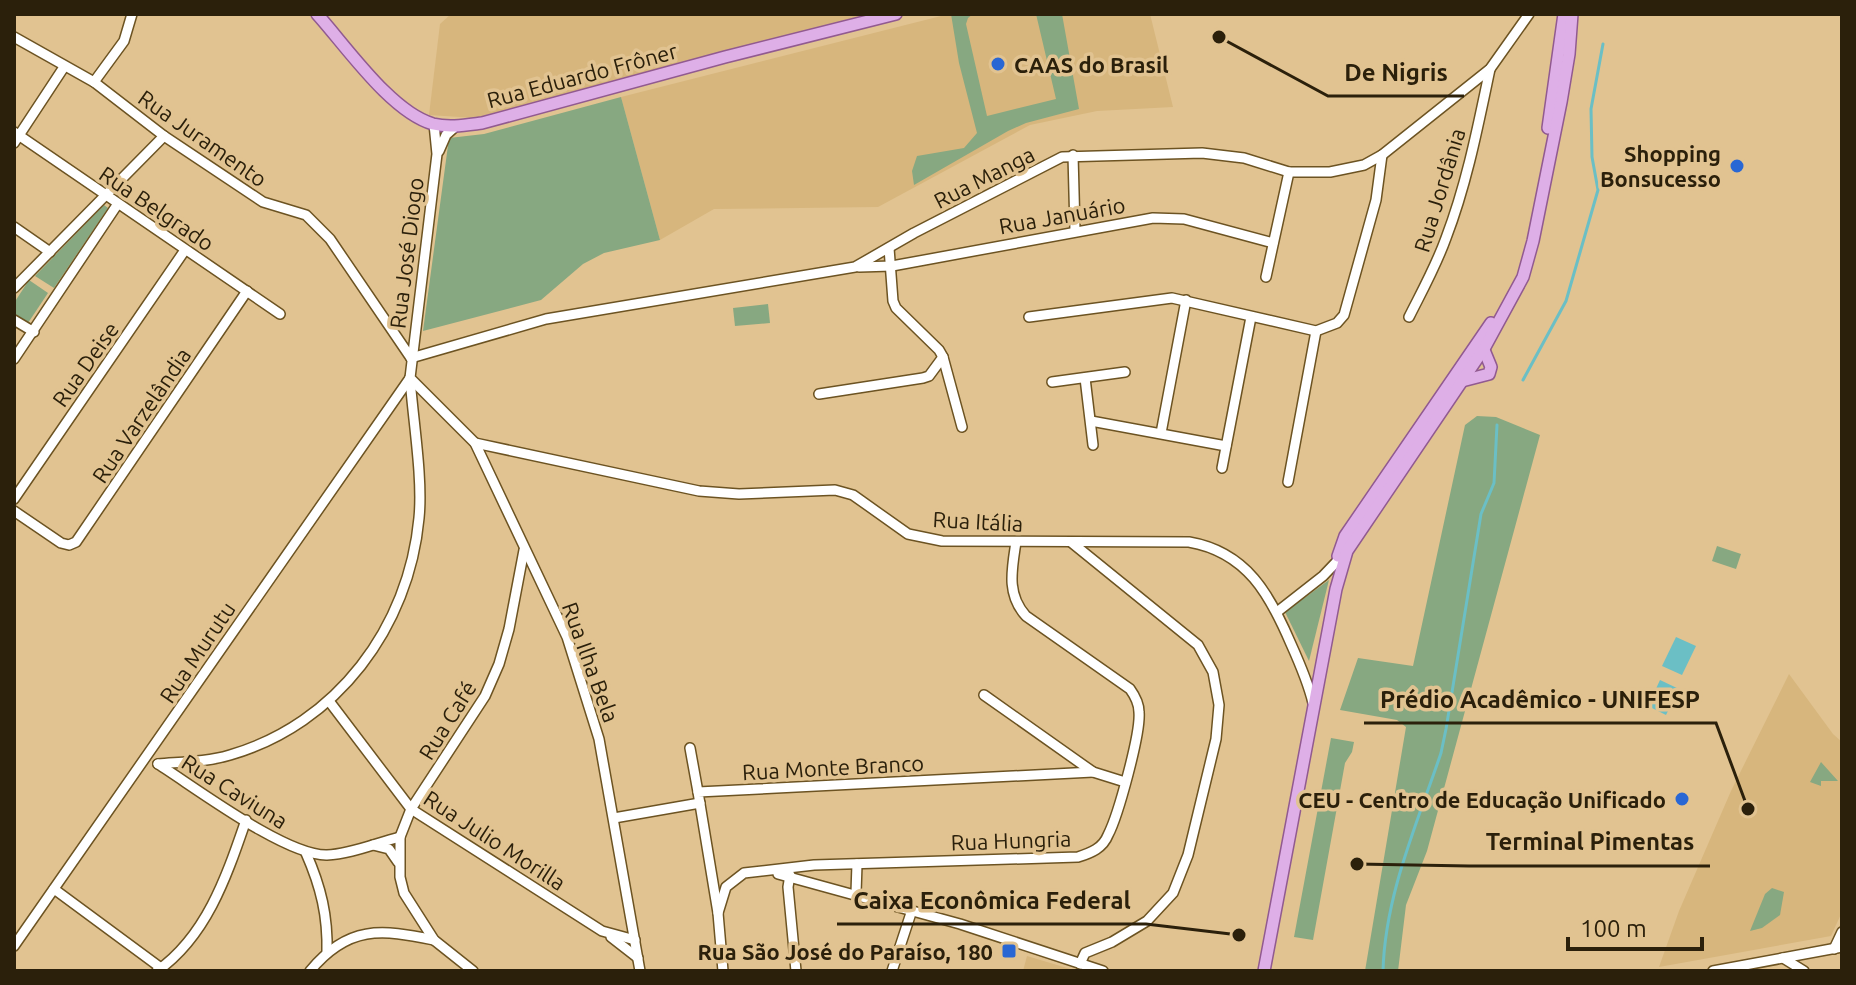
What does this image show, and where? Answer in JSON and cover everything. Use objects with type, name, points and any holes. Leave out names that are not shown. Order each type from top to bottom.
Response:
[{"type":"main road","name":"Rua Eduardo Frôner","points":[[317,14],[397,103],[434,124],[456,126],[482,123],[896,14]]},
{"type":"main road","points":[[1314,710],[1317,662],[1336,563],[1345,536],[1503,305],[1520,269],[1555,90],[1564,14]]},
{"type":"main road","points":[[1264,971],[1336,589],[1347,551],[1484,350],[1523,277],[1533,241],[1567,66],[1572,14]]},
{"type":"main road","points":[[1462,381],[1487,377],[1491,367],[1484,350]]},
{"type":"street","points":[[94,82],[124,41],[132,14]]},
{"type":"street","name":"Rua Manga","points":[[411,358],[546,319],[855,267],[1048,164],[1073,155],[1224,155],[1289,172],[1347,169],[1364,165],[1382,155],[1490,69],[1529,14]]},
{"type":"street","name":"Rua Juramento","points":[[14,37],[94,82],[164,136],[263,202],[295,211],[311,220],[330,239],[411,358]]},
{"type":"street","points":[[16,137],[64,67]]},
{"type":"street","name":"Rua Jordânia","points":[[1409,317],[1436,264],[1458,203],[1472,156],[1490,69]]},
{"type":"street","name":"Rua José Diogo","points":[[411,358],[437,154],[434,124]]},
{"type":"street","name":"Rua José Diogo","points":[[437,154],[446,135],[456,126]]},
{"type":"street","points":[[14,288],[164,136]]},
{"type":"street","name":"Rua Belgrado","points":[[16,137],[280,314]]},
{"type":"street","points":[[1073,155],[1075,230]]},
{"type":"street","points":[[1029,317],[1172,298],[1316,331],[1337,323],[1344,315],[1376,200],[1382,155]]},
{"type":"street","points":[[1266,277],[1289,172]]},
{"type":"street","points":[[14,359],[117,205]]},
{"type":"street","name":"Rua Januário","points":[[855,267],[892,266],[1075,230],[1168,217],[1273,243]]},
{"type":"street","points":[[14,227],[50,252]]},
{"type":"street","points":[[889,248],[893,301],[896,308],[943,357],[962,427]]},
{"type":"street","name":"Rua Deise","points":[[14,499],[185,250]]},
{"type":"street","name":"Rua Varzelândia","points":[[14,511],[57,540],[69,545],[76,542],[247,291]]},
{"type":"street","points":[[1161,433],[1186,300]]},
{"type":"street","points":[[1222,468],[1251,317]]},
{"type":"street","points":[[14,320],[34,332]]},
{"type":"street","points":[[1288,482],[1316,331]]},
{"type":"street","points":[[819,394],[923,378],[929,376],[943,357]]},
{"type":"street","points":[[158,764],[227,756],[259,745],[312,714],[355,674],[394,617],[414,550],[420,515],[411,358]]},
{"type":"street","points":[[1052,382],[1125,372]]},
{"type":"street","name":"Rua Ilha Bela","points":[[410,378],[475,443],[567,637],[599,739],[640,971]]},
{"type":"street","name":"Rua Murutu","points":[[14,946],[410,378]]},
{"type":"street","points":[[1085,378],[1093,445]]},
{"type":"street","points":[[1091,421],[1226,446]]},
{"type":"street","name":"Rua Itália","points":[[475,443],[699,491],[739,494],[835,490],[853,495],[908,534],[942,541],[1189,542],[1210,545],[1244,567],[1261,585],[1277,612],[1308,684],[1314,710]]},
{"type":"street","name":"Rua Hungria","points":[[718,913],[726,887],[744,873],[814,865],[1069,857],[1089,854],[1108,837],[1125,782],[1139,719],[1136,699],[1130,689],[1026,616],[1018,607],[1012,585],[1016,542]]},
{"type":"street","points":[[1071,542],[1198,645],[1213,672],[1219,705],[1216,739],[1191,840],[1173,893],[1147,921],[1112,942],[1085,953],[1080,964]]},
{"type":"street","name":"Rua Café","points":[[400,837],[411,809],[485,696],[503,652],[524,550]]},
{"type":"street","points":[[1277,612],[1347,551]]},
{"type":"street","points":[[516,590],[534,570]]},
{"type":"street","points":[[984,695],[1093,772],[1125,782]]},
{"type":"street","name":"Rua Julio Morilla","points":[[329,701],[411,809],[602,931],[635,940]]},
{"type":"street","points":[[690,748],[718,913],[723,971]]},
{"type":"street","name":"Rua Caviuna","points":[[147,757],[246,820],[306,853]]},
{"type":"street","name":"Rua Monte Branco","points":[[614,818],[699,798],[1093,772]]},
{"type":"street","points":[[54,889],[159,970],[183,949],[218,896],[246,820]]},
{"type":"street","points":[[327,953],[328,923],[323,896],[306,853],[327,855],[400,837],[404,893],[434,940],[473,971]]},
{"type":"street","points":[[369,845],[389,849],[400,865]]},
{"type":"street","points":[[315,874],[320,860],[327,855]]},
{"type":"street","points":[[856,893],[857,864]]},
{"type":"street","points":[[766,872],[790,875],[856,893],[1103,971]]},
{"type":"street","points":[[790,875],[788,887],[796,971]]},
{"type":"street","points":[[892,971],[912,910]]},
{"type":"street","points":[[400,933],[412,927],[418,914]]},
{"type":"street","points":[[328,923],[348,939]]},
{"type":"street","points":[[602,931],[638,958]]},
{"type":"street","points":[[310,971],[327,953],[348,939],[369,932],[400,933],[434,940]]},
{"type":"street","points":[[1713,971],[1838,948],[1842,932]]},
{"type":"street","points":[[1783,958],[1804,971]]},
{"type":"shaded area","points":[[451,14],[859,14],[861,18],[475,118],[429,115],[440,24]]},
{"type":"shaded area","points":[[949,14],[1150,14],[1173,107],[1097,111],[1030,125],[878,207],[714,209],[660,240],[621,97]]},
{"type":"shaded area","points":[[1789,674],[1842,742],[1842,912],[1831,936],[1659,967],[1679,911],[1731,791]]},
{"type":"shaded area","points":[[1027,956],[1077,971],[1023,971]]},
{"type":"green space","points":[[951,14],[973,14],[966,24],[987,116],[1056,99],[1036,14],[1062,14],[1079,109],[1008,131],[914,185],[912,171],[917,156],[964,148],[977,133],[959,63]]},
{"type":"green space","points":[[621,97],[660,240],[604,253],[583,264],[541,300],[423,331],[449,138],[484,134]]},
{"type":"green space","points":[[104,205],[108,208],[54,288],[35,276]]},
{"type":"green space","points":[[29,280],[48,293],[28,323],[14,314],[14,303]]},
{"type":"green space","points":[[768,304],[770,323],[735,326],[733,308]]},
{"type":"green space","points":[[1477,416],[1496,417],[1540,435],[1427,851],[1406,905],[1398,971],[1365,971],[1406,727],[1397,720],[1340,710],[1358,658],[1413,666],[1465,425]]},
{"type":"green space","points":[[1717,546],[1741,554],[1736,569],[1712,561]]},
{"type":"green space","points":[[1329,580],[1309,661],[1285,612]]},
{"type":"green space","points":[[1331,738],[1354,742],[1345,763],[1313,940],[1294,937]]},
{"type":"green space","points":[[1821,762],[1838,781],[1821,781],[1821,786],[1810,782]]},
{"type":"green space","points":[[1772,888],[1784,892],[1780,915],[1762,928],[1750,931],[1765,894]]},
{"type":"water","points":[[1676,637],[1696,646],[1682,675],[1662,666]]},
{"type":"water","points":[[1660,680],[1679,689],[1666,715],[1648,706]]},
{"type":"waterway","points":[[1523,380],[1566,301],[1598,190],[1592,157],[1591,109],[1603,44]]},
{"type":"waterway","points":[[1383,971],[1396,887],[1441,753],[1481,514],[1494,483],[1497,425]]},
{"type":"place","name":"De Nigris","points":[[1219,37]]},
{"type":"place","name":"CAAS do Brasil","points":[[998,64]]},
{"type":"place","name":"Shopping Bonsucesso","points":[[1737,166]]},
{"type":"place","name":"CEU - Centro de Educação Unificado","points":[[1682,799]]},
{"type":"place","name":"Prédio Acadêmico - UNIFESP","points":[[1748,809]]},
{"type":"place","name":"Terminal Pimentas","points":[[1357,864]]},
{"type":"place","name":"Caixa Econômica Federal","points":[[1239,935]]},
{"type":"place","name":"Rua São José do Paraíso, 180","points":[[1009,951]]}]
